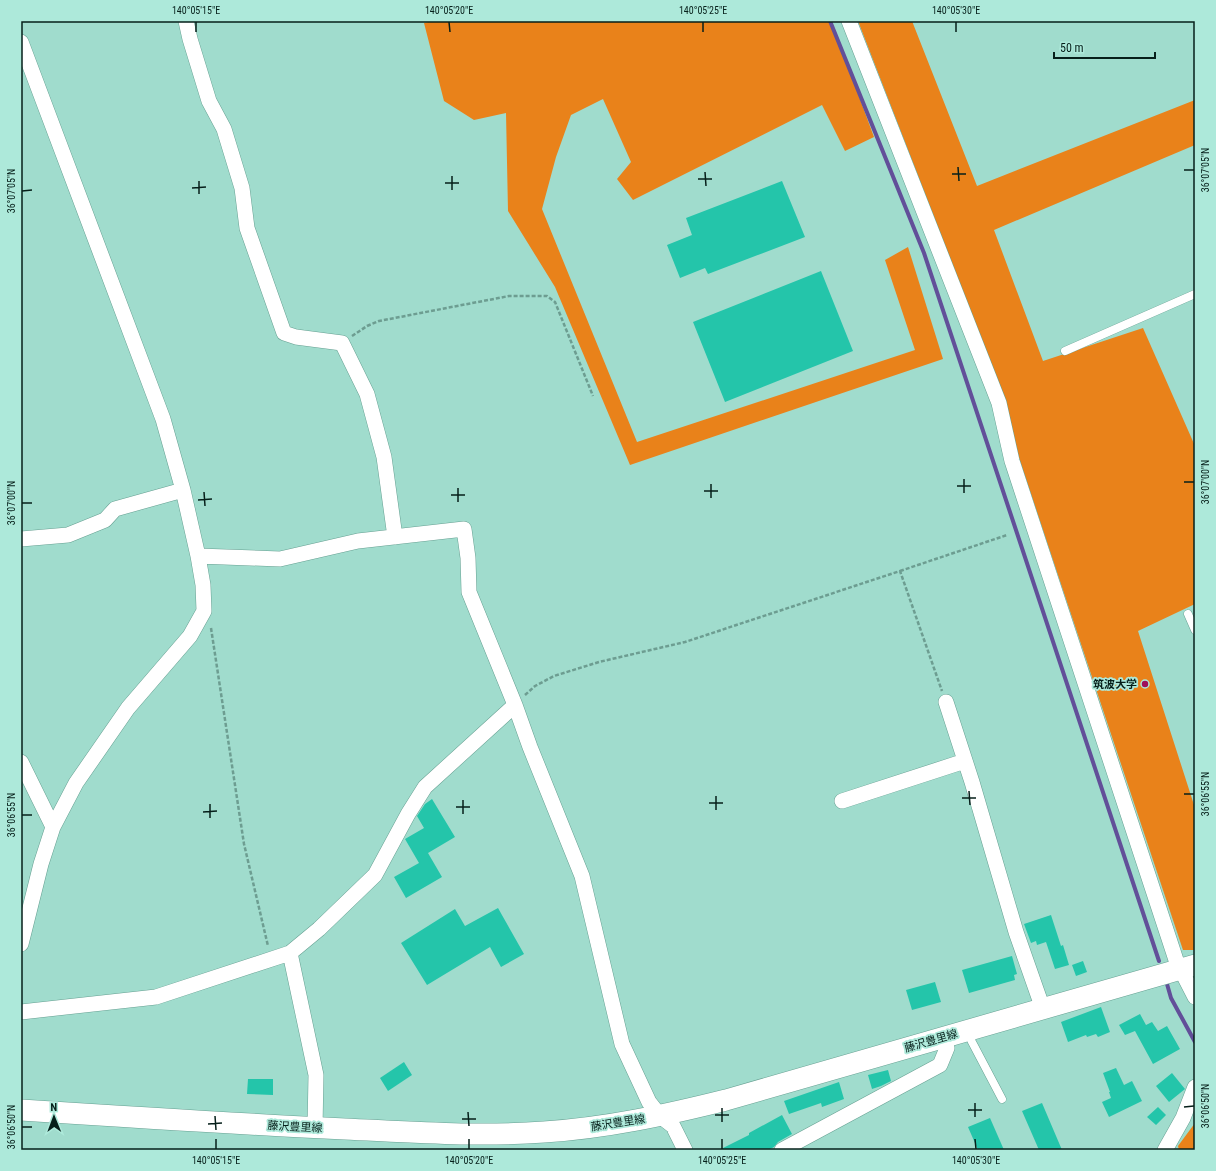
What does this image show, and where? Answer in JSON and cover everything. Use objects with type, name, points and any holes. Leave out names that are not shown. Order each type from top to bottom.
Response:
[{"type":"main road","name":"藤沢豊里線","points":[[21,1110],[315,1128],[473,1135],[544,1132],[615,1124],[660,1116],[760,1091],[1187,967]]},
{"type":"street","points":[[186,21],[209,101],[224,129],[242,188],[247,228],[284,333],[296,337],[342,343],[367,394],[384,457],[395,537]]},
{"type":"street","points":[[849,21],[999,403],[1012,461],[1187,967],[1195,997]]},
{"type":"street","points":[[21,42],[163,419],[183,490],[198,556],[203,585],[204,611],[190,636],[128,708],[76,783],[53,826],[41,864],[21,944]]},
{"type":"street","points":[[21,539],[68,535],[105,520],[115,509],[183,490]]},
{"type":"street","points":[[198,556],[280,559],[358,541],[464,529],[468,558],[469,592],[582,876],[622,1044],[649,1102],[660,1116],[672,1126],[685,1150]]},
{"type":"street","points":[[946,702],[1016,932],[1043,1009]]},
{"type":"street","points":[[21,1012],[156,997],[290,953],[319,929],[375,875],[408,814],[425,787],[515,705]]},
{"type":"street","points":[[842,801],[965,761]]},
{"type":"street","points":[[21,762],[53,826]]},
{"type":"street","points":[[290,953],[316,1075],[315,1128]]},
{"type":"street","points":[[782,1150],[940,1065],[947,1048],[943,1038]]},
{"type":"street","points":[[1165,1150],[1183,1118],[1195,1087]]},
{"type":"lane","points":[[1065,351],[1195,294]]},
{"type":"lane","points":[[1188,614],[1195,630]]},
{"type":"lane","points":[[968,1031],[972,1042],[1002,1099]]},
{"type":"path","points":[[342,343],[367,326],[379,321],[509,296],[547,296],[555,302],[593,396]]},
{"type":"path","points":[[515,705],[534,686],[554,676],[599,662],[685,642],[1007,535]]},
{"type":"path","points":[[900,571],[946,702]]},
{"type":"path","points":[[199,620],[211,628],[244,844],[271,959]]},
{"type":"shaded area","points":[[433,21],[831,21],[874,137],[845,151],[822,105],[633,200],[617,179],[631,162],[603,99],[571,115],[556,157],[542,209],[637,442],[915,350],[885,260],[908,247],[943,359],[630,465],[555,287],[508,211],[506,113],[474,120],[444,101],[424,23]]},
{"type":"shaded area","points":[[858,21],[912,21],[977,186],[1195,100],[1195,145],[994,230],[1043,361],[1143,328],[1195,446],[1195,604],[1138,631],[1195,808],[1195,950],[1183,950],[1019,458],[1002,392]]},
{"type":"shaded area","points":[[1195,1123],[1195,1150],[1179,1150],[1178,1146]]},
{"type":"building","points":[[782,181],[805,237],[708,274],[705,268],[680,278],[667,245],[692,235],[686,218]]},
{"type":"building","points":[[821,271],[853,351],[725,402],[693,322]]},
{"type":"building","points":[[432,799],[455,837],[428,853],[442,877],[406,898],[394,877],[419,863],[405,839],[424,828],[417,816],[425,804]]},
{"type":"building","points":[[498,908],[524,954],[501,967],[490,947],[427,985],[401,943],[455,909],[465,926]]},
{"type":"building","points":[[1051,915],[1069,965],[1055,969],[1046,942],[1037,945],[1036,941],[1031,943],[1024,924]]},
{"type":"building","points":[[1012,956],[1017,974],[1014,975],[1015,980],[969,993],[962,970]]},
{"type":"building","points":[[1083,961],[1087,972],[1076,976],[1072,965]]},
{"type":"building","points":[[935,982],[941,1002],[912,1010],[906,990]]},
{"type":"building","points":[[1101,1007],[1110,1032],[1098,1037],[1096,1034],[1087,1037],[1086,1035],[1068,1042],[1061,1022]]},
{"type":"building","points":[[1140,1014],[1146,1025],[1152,1022],[1158,1031],[1167,1026],[1180,1049],[1153,1064],[1135,1031],[1125,1035],[1119,1025]]},
{"type":"building","points":[[404,1062],[412,1075],[388,1091],[380,1078]]},
{"type":"building","points":[[1116,1068],[1124,1085],[1132,1081],[1142,1101],[1109,1117],[1102,1102],[1111,1098],[1103,1073]]},
{"type":"building","points":[[888,1070],[891,1081],[872,1089],[868,1075]]},
{"type":"building","points":[[1172,1073],[1185,1089],[1169,1102],[1156,1086]]},
{"type":"building","points":[[248,1079],[273,1079],[273,1095],[247,1094]]},
{"type":"building","points":[[839,1082],[844,1099],[822,1107],[821,1103],[789,1114],[784,1101]]},
{"type":"building","points":[[1042,1103],[1062,1150],[1039,1150],[1022,1111]]},
{"type":"building","points":[[1158,1107],[1166,1115],[1156,1125],[1147,1117]]},
{"type":"building","points":[[782,1115],[792,1134],[778,1142],[774,1147],[768,1150],[719,1150],[749,1135],[749,1133]]},
{"type":"building","points":[[990,1118],[1004,1150],[978,1150],[968,1127]]},
{"type":"waterway","points":[[830,21],[924,253],[1159,961]]},
{"type":"waterway","points":[[1167,984],[1171,998],[1195,1042]]},
{"type":"place","name":"筑波大学","points":[[1145,684]]}]
